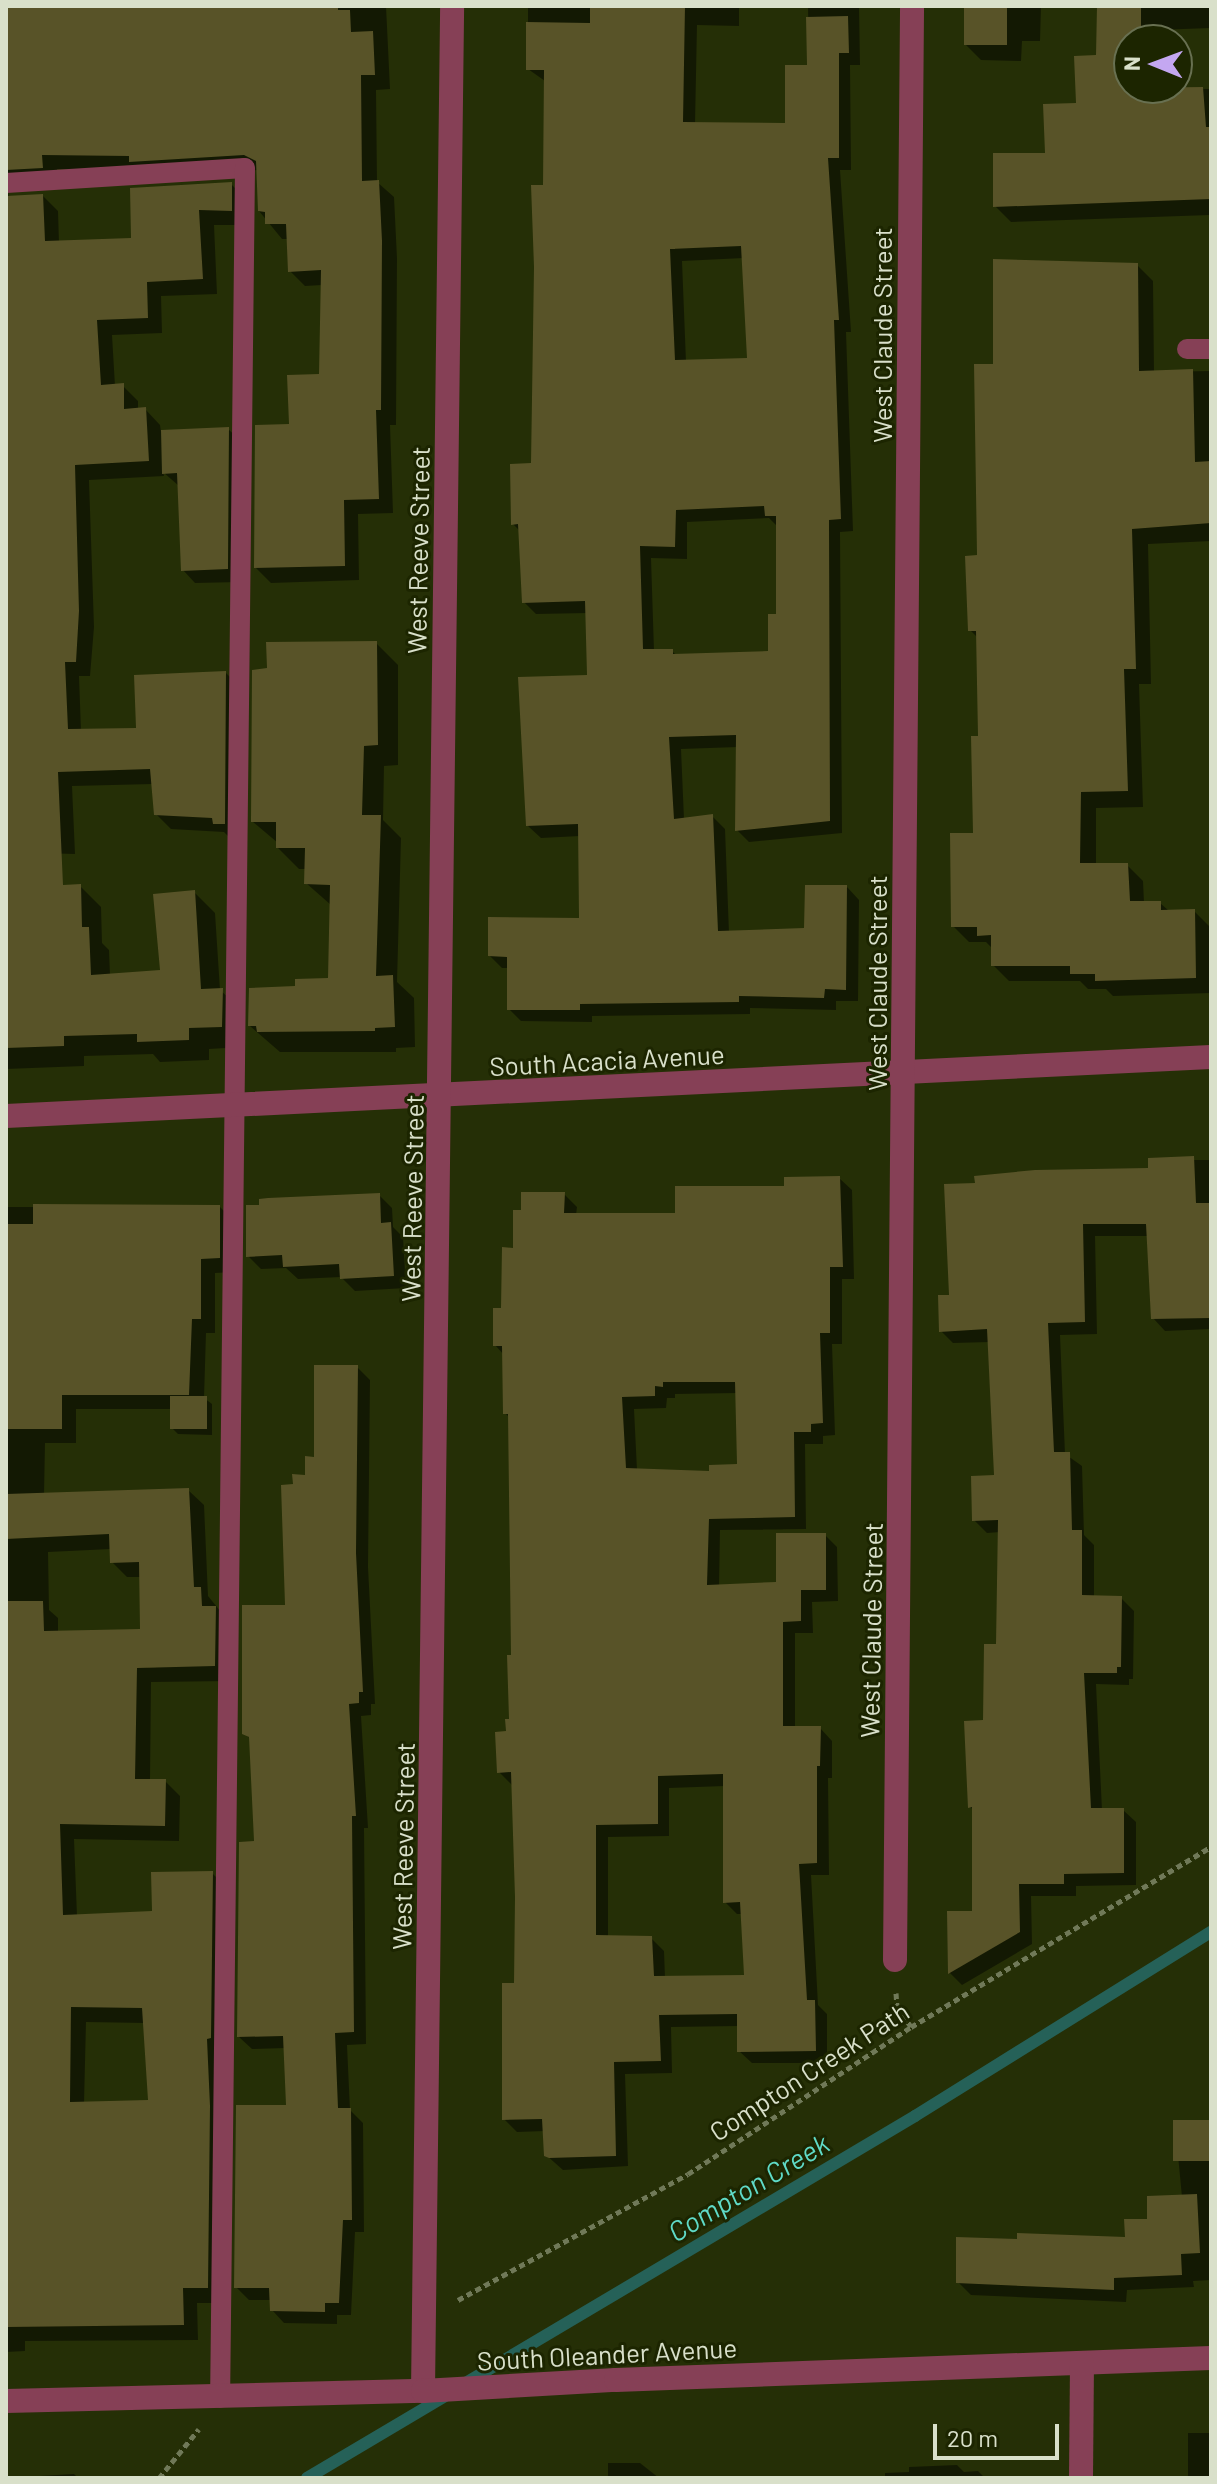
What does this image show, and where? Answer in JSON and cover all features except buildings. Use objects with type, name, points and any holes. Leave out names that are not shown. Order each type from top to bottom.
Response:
[{"type":"street","name":"West Reeve Street","points":[[423,2391],[452,6]]},
{"type":"street","name":"West Claude Street","points":[[895,1960],[912,6]]},
{"type":"street","name":"South Acacia Avenue","points":[[6,1116],[1211,1057]]},
{"type":"street","name":"South Oleander Avenue","points":[[6,2401],[423,2391],[616,2380],[1211,2358]]},
{"type":"street","points":[[1081,2478],[1082,2363]]},
{"type":"lane","points":[[6,183],[245,168],[237,1106],[220,2398]]},
{"type":"lane","points":[[1187,349],[1211,349]]},
{"type":"path","name":"Compton Creek Path","points":[[424,2318],[688,2174],[911,2027],[1211,1847]]},
{"type":"path","points":[[159,2478],[187,2446],[220,2398]]},
{"type":"waterway","name":"Compton Creek","points":[[464,2384],[915,2116],[1211,1932]]},
{"type":"waterway","name":"Compton Creek","points":[[307,2478],[445,2396]]}]
